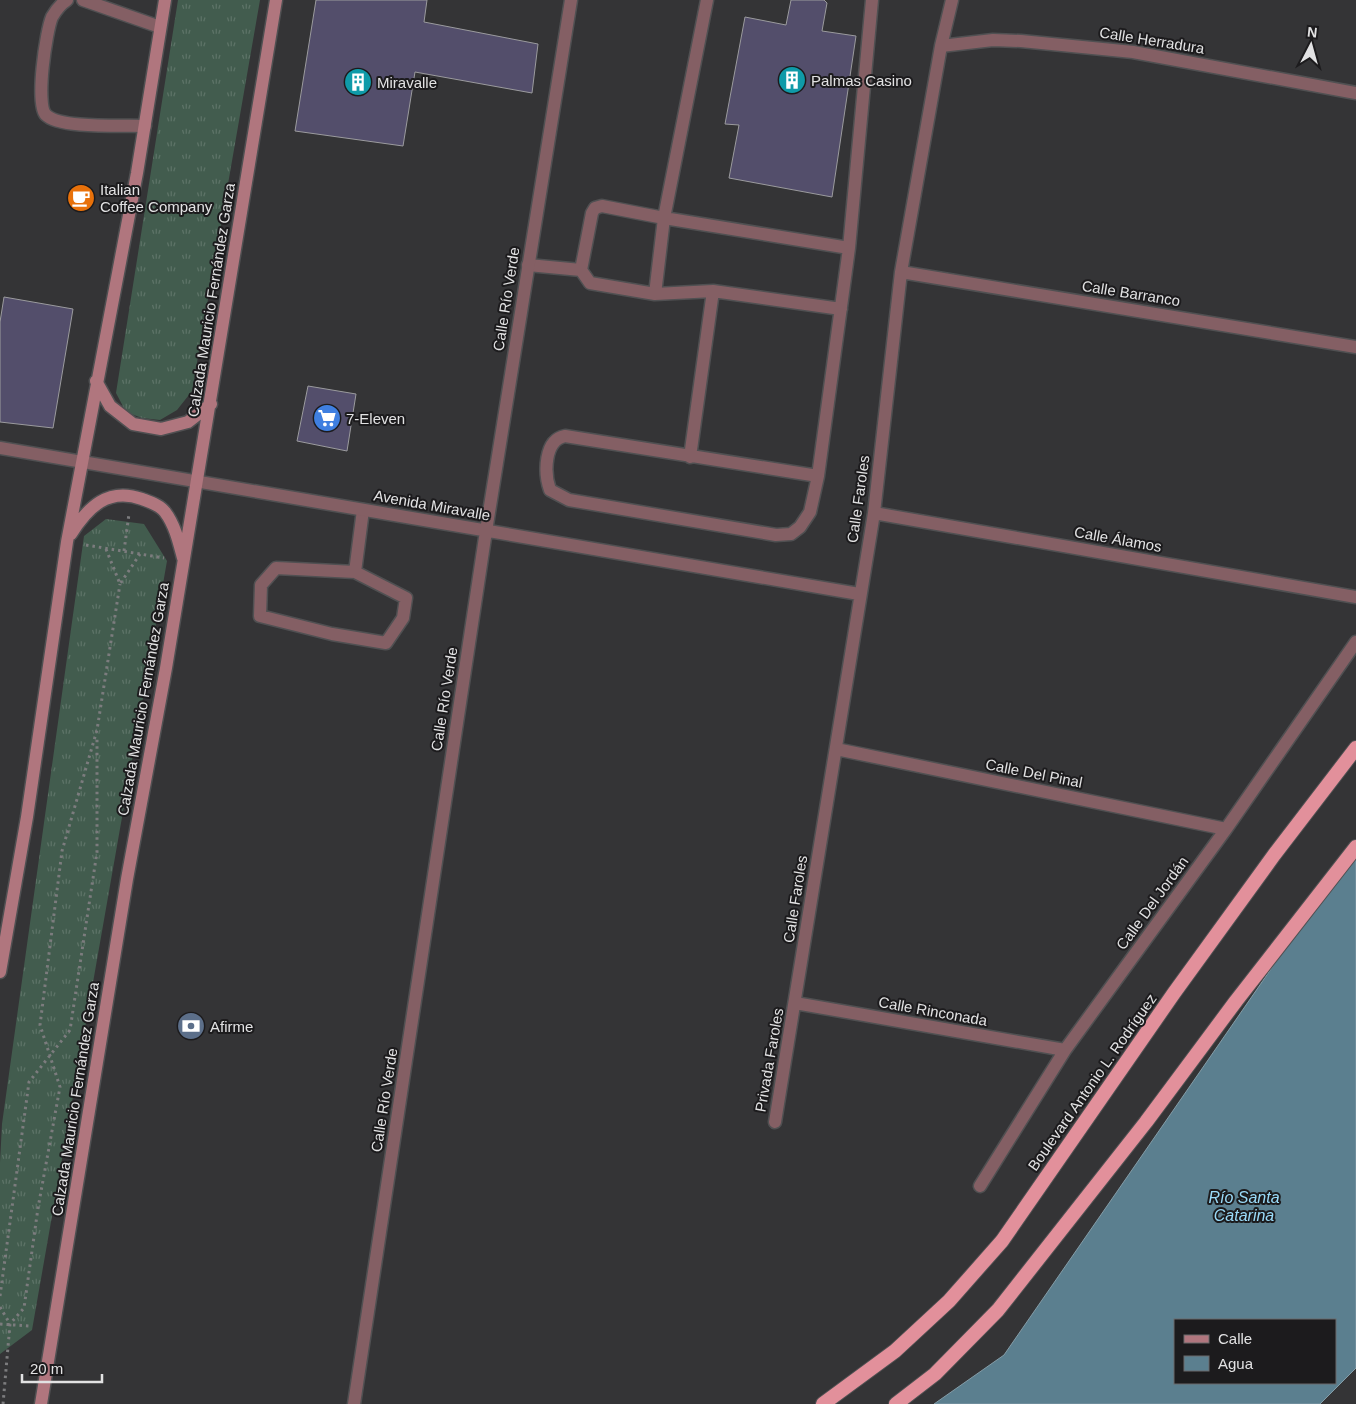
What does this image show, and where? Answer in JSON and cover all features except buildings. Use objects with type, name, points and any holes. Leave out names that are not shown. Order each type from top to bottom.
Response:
[{"type":"highway","name":"Boulevard Antonio L. Rodríguez","points":[[823,1404],[895,1351],[949,1301],[1002,1241],[1174,993],[1274,855],[1356,748]]},
{"type":"highway","points":[[896,1404],[935,1374],[998,1310],[1146,1122],[1242,993],[1356,847]]},
{"type":"main road","points":[[0,972],[74,541],[82,462],[145,126],[165,0]]},
{"type":"main road","name":"Calzada Mauricio Fernández Garza","points":[[41,1404],[127,879],[198,482],[276,0]]},
{"type":"main road","points":[[96,381],[110,406],[133,424],[161,429],[188,422],[211,404]]},
{"type":"main road","points":[[74,541],[87,512],[99,502],[115,495],[129,494],[154,504],[165,511],[172,524],[184,561]]},
{"type":"street","points":[[67,0],[58,7],[52,19],[39,92],[41,106],[46,115],[65,123],[145,126]]},
{"type":"street","points":[[83,0],[160,27]]},
{"type":"street","name":"Calle Río Verde","points":[[354,1404],[486,531],[571,0]]},
{"type":"street","points":[[655,294],[664,218],[706,0]]},
{"type":"street","points":[[818,476],[565,436],[559,437],[552,444],[546,478],[550,490],[569,500],[776,535],[791,534],[800,527],[810,512],[818,476],[841,308],[849,248],[872,0]]},
{"type":"street","name":"Calle Faroles","points":[[795,1002],[859,594],[874,514],[901,272],[941,46],[952,0]]},
{"type":"street","name":"Calle Herradura","points":[[941,46],[993,40],[1133,52],[1356,93]]},
{"type":"street","points":[[841,308],[713,291],[655,294],[595,285],[586,280],[581,270],[592,213],[595,208],[602,206],[849,248]]},
{"type":"street","points":[[528,264],[581,270]]},
{"type":"street","name":"Calle Barranco","points":[[901,272],[1356,347]]},
{"type":"street","points":[[690,457],[713,291]]},
{"type":"street","name":"Avenida Miravalle","points":[[0,448],[859,594]]},
{"type":"street","points":[[354,572],[363,510]]},
{"type":"street","name":"Calle Álamos","points":[[874,514],[1356,597]]},
{"type":"street","points":[[276,568],[354,572],[406,598],[403,618],[386,643],[332,634],[260,616],[261,585],[276,568]]},
{"type":"street","name":"Calle Del Jordán","points":[[980,1186],[1065,1050],[1226,829],[1356,642]]},
{"type":"street","name":"Calle Del Pinal","points":[[836,750],[1226,829]]},
{"type":"street","name":"Calle Rinconada","points":[[795,1002],[1065,1050]]},
{"type":"street","name":"Privada Faroles","points":[[775,1122],[795,1002]]},
{"type":"path","points":[[124,551],[130,509]]},
{"type":"path","points":[[74,541],[167,558]]},
{"type":"path","points":[[106,548],[120,584]]},
{"type":"path","points":[[10,1324],[24,1308],[38,1208],[60,1087],[40,1025],[62,851],[97,730],[120,584],[140,554]]},
{"type":"path","points":[[0,1296],[30,1082],[70,1030],[95,862],[97,730]]},
{"type":"path","points":[[0,1307],[10,1324],[3,1404]]},
{"type":"path","points":[[0,1324],[29,1326]]},
{"type":"green space","points":[[178,0],[260,0],[192,391],[177,410],[160,420],[142,418],[126,412],[116,393]]},
{"type":"green space","points":[[106,519],[144,524],[167,561],[32,1330],[0,1354],[0,1163],[2,1124],[84,536]]},
{"type":"water","name":"Río Santa Catarina","points":[[1356,846],[1356,1368],[1320,1404],[934,1404],[1004,1355]]},
{"type":"place","name":"Palmas Casino","points":[[792,80]]},
{"type":"place","name":"Miravalle","points":[[358,82]]},
{"type":"place","name":"Italian Coffee Company","points":[[81,198]]},
{"type":"place","name":"7-Eleven","points":[[327,418]]},
{"type":"place","name":"Afirme","points":[[191,1026]]}]
